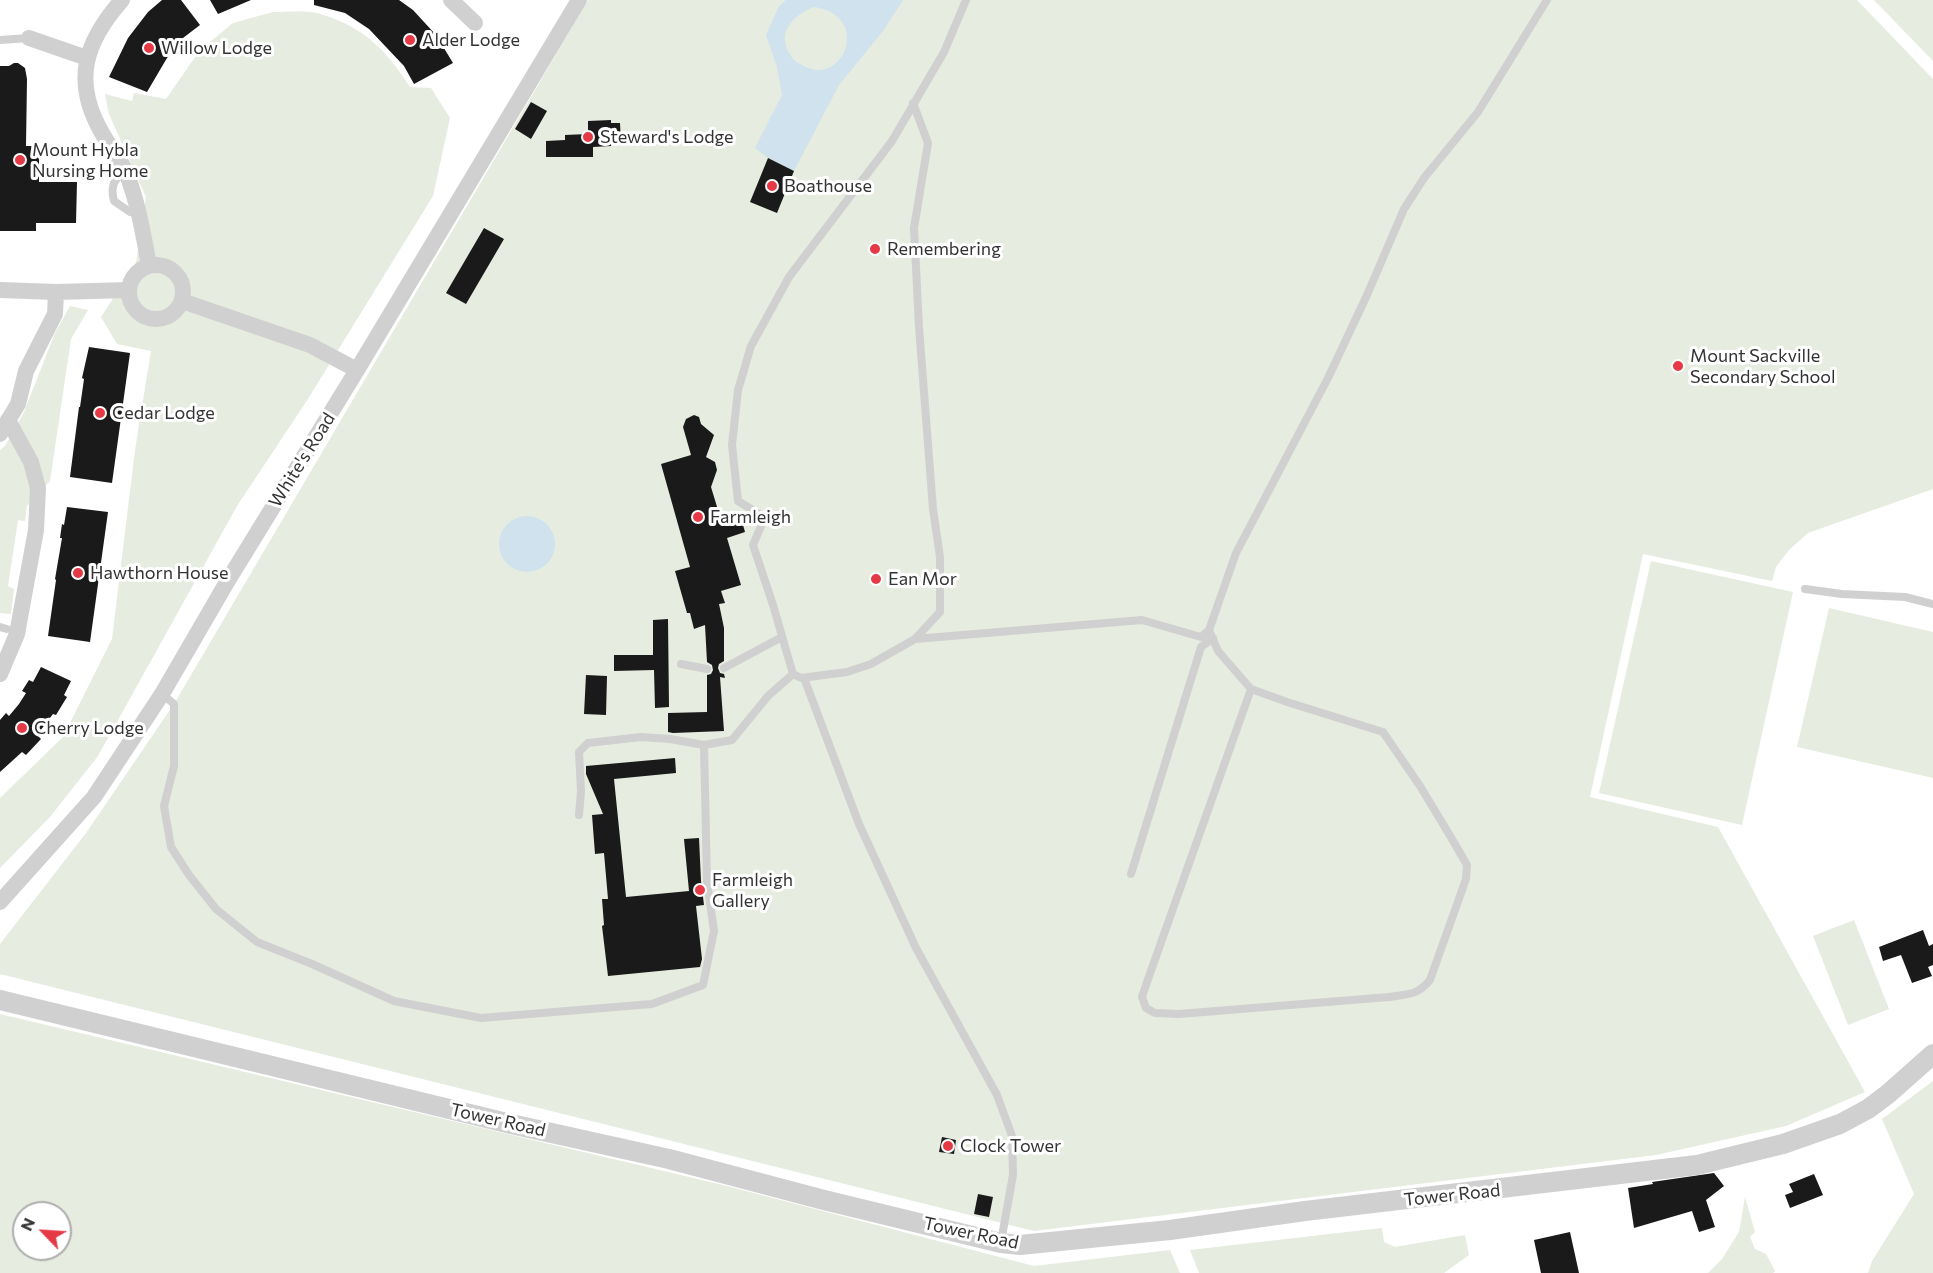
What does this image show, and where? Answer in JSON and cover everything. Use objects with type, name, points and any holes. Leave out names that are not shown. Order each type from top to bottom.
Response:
[{"type":"street","points":[[122,0],[106,19],[93,41],[87,58],[86,86],[92,112],[101,132],[125,170],[139,213],[148,265]]},
{"type":"street","points":[[451,0],[475,22]]},
{"type":"street","name":"White's Road","points":[[0,902],[94,797],[162,694],[227,582],[579,0]]},
{"type":"street","points":[[29,38],[87,58]]},
{"type":"street","points":[[159,264],[169,267],[183,284],[182,301],[174,312],[164,318],[154,319],[136,309],[131,302],[129,290],[139,271],[148,265],[159,264]]},
{"type":"street","points":[[0,290],[56,292],[129,290]]},
{"type":"street","points":[[0,674],[17,634],[36,530],[38,488],[31,462],[4,427],[18,404],[26,370],[55,314],[56,292]]},
{"type":"street","points":[[182,301],[310,345],[357,370]]},
{"type":"street","name":"Tower Road","points":[[0,1000],[511,1124],[669,1159],[1001,1243],[1032,1245],[1697,1165],[1783,1144],[1840,1124],[1888,1094],[1933,1054]]},
{"type":"lane","points":[[792,674],[753,545],[761,526],[759,514],[738,501],[732,445],[738,390],[751,346],[789,277],[892,141],[944,52],[966,0]]},
{"type":"lane","points":[[1131,874],[1202,646],[1211,634],[1236,553],[1328,378],[1404,209],[1424,178],[1479,112],[1547,0]]},
{"type":"lane","points":[[0,40],[29,38]]},
{"type":"lane","points":[[792,674],[804,678],[847,672],[871,664],[915,639],[940,612],[940,557],[933,509],[914,228],[928,143],[913,103]]},
{"type":"lane","points":[[1804,589],[1842,594],[1905,597],[1933,604]]},
{"type":"lane","points":[[915,639],[1142,620],[1201,637],[1211,634]]},
{"type":"lane","points":[[1211,634],[1218,651],[1251,689],[1383,732],[1420,786],[1467,865],[1463,889],[1430,980],[1421,991],[1406,995],[1179,1014],[1155,1013],[1146,1008],[1142,997],[1251,689]]},
{"type":"lane","points":[[724,668],[782,637]]},
{"type":"lane","points":[[681,664],[707,669]]},
{"type":"lane","points":[[579,815],[581,791],[579,752],[588,743],[641,738],[670,739],[704,745],[732,740],[768,696],[792,674]]},
{"type":"lane","points":[[804,678],[860,824],[916,948],[998,1095],[1012,1136],[1013,1175],[1001,1243]]},
{"type":"lane","points":[[162,694],[174,704],[174,766],[164,806],[171,847],[189,875],[216,909],[257,942],[393,1001],[481,1018],[652,1004],[703,985],[714,931],[707,881],[704,745]]},
{"type":"shaded area","name":"Farmleigh","points":[[588,0],[1857,0],[1933,79],[1933,489],[1808,533],[1789,550],[1776,567],[1772,581],[1643,554],[1590,797],[1718,827],[1865,1092],[1786,1126],[1656,1155],[1034,1231],[0,974],[0,944],[86,833],[174,704]]},
{"type":"shaded area","points":[[1874,0],[1933,0],[1933,61]]},
{"type":"shaded area","points":[[273,12],[316,13],[350,26],[383,51],[410,87],[431,88],[450,118],[433,196],[306,402],[237,506],[98,756],[50,817],[0,868],[0,798],[63,737],[112,639],[135,450],[151,351],[117,344],[101,317],[136,263],[146,197],[109,114],[105,94],[132,101],[134,93],[166,99],[200,50],[233,23]]},
{"type":"shaded area","points":[[70,306],[88,310],[71,339],[50,481],[27,506],[25,521],[18,520],[8,586],[14,589],[11,614],[0,613],[0,450],[5,446],[24,412],[55,333]]},
{"type":"shaded area","points":[[1651,561],[1793,592],[1742,825],[1599,793]]},
{"type":"shaded area","points":[[1829,608],[1933,632],[1933,778],[1797,747]]},
{"type":"shaded area","points":[[1854,920],[1889,1009],[1848,1025],[1813,936]]},
{"type":"shaded area","points":[[0,1014],[723,1185],[1034,1266],[1170,1250],[1180,1273],[0,1273]]},
{"type":"shaded area","points":[[1933,1081],[1933,1273],[1868,1273],[1872,1261],[1914,1194],[1882,1119]]},
{"type":"shaded area","points":[[1745,1197],[1755,1232],[1750,1237],[1755,1249],[1766,1254],[1775,1271],[1773,1273],[1708,1273],[1722,1259],[1739,1232]]},
{"type":"shaded area","points":[[1382,1228],[1384,1242],[1395,1247],[1465,1235],[1469,1255],[1444,1273],[1199,1273],[1190,1250]]},
{"type":"water","points":[[786,0],[903,0],[883,31],[839,85],[794,171],[768,158],[755,148],[782,95],[777,67],[766,35],[779,6]],"holes":[[[814,7],[832,13],[842,22],[847,34],[846,47],[841,58],[832,66],[820,70],[798,63],[787,48],[785,40],[786,32],[793,20]]]},
{"type":"water","points":[[527,516],[538,518],[547,524],[553,533],[555,544],[553,555],[547,564],[538,570],[527,572],[516,570],[507,564],[501,555],[499,544],[501,533],[507,524],[516,518]]},
{"type":"building","name":"Willow Lodge","points":[[162,0],[181,0],[200,25],[183,38],[167,58],[147,92],[109,77],[128,38],[148,12]]},
{"type":"building","points":[[210,0],[251,0],[218,14]]},
{"type":"building","name":"Alder Lodge","points":[[314,0],[399,0],[413,10],[436,35],[453,63],[414,84],[404,66],[369,29],[345,13],[314,5]]},
{"type":"building","points":[[14,63],[25,68],[27,79],[26,146],[39,146],[39,182],[77,182],[76,223],[36,223],[36,231],[0,231],[0,66],[9,66]]},
{"type":"building","points":[[531,102],[547,111],[531,139],[515,129]]},
{"type":"building","name":"Steward's Lodge","points":[[611,120],[611,123],[620,123],[621,143],[593,147],[593,157],[546,157],[546,141],[565,140],[565,135],[588,134],[588,121]]},
{"type":"building","name":"Boathouse","points":[[768,158],[794,171],[777,213],[750,202]]},
{"type":"building","points":[[484,228],[504,239],[466,304],[446,293]]},
{"type":"building","name":"Cedar Lodge","points":[[89,347],[130,353],[112,483],[70,477],[84,379],[82,378]]},
{"type":"building","name":"Farmleigh","points":[[694,415],[699,417],[701,424],[714,435],[706,457],[715,462],[717,470],[711,487],[721,520],[740,514],[745,532],[727,538],[741,585],[721,591],[725,603],[719,604],[724,628],[724,661],[719,664],[718,668],[725,678],[720,677],[724,731],[673,733],[668,732],[668,713],[707,712],[707,675],[713,670],[712,665],[707,662],[705,625],[694,629],[675,571],[690,567],[661,464],[691,455],[683,427],[686,419]]},
{"type":"building","name":"Hawthorn House","points":[[67,507],[108,512],[90,642],[48,636],[62,524],[64,525]]},
{"type":"building","points":[[668,619],[669,707],[655,708],[654,670],[614,671],[614,655],[653,655],[653,620]]},
{"type":"building","name":"Cherry Lodge","points":[[41,667],[71,681],[64,695],[67,697],[56,715],[53,714],[37,735],[41,739],[26,755],[22,752],[0,772],[0,720],[6,713],[9,716],[19,704],[26,693],[22,691],[29,680],[33,682]]},
{"type":"building","points":[[586,675],[607,676],[606,715],[584,714]]},
{"type":"building","points":[[675,758],[676,773],[614,779],[626,897],[689,891],[684,839],[699,838],[704,905],[696,906],[702,959],[700,967],[608,976],[602,926],[604,925],[602,899],[608,899],[604,853],[595,854],[592,815],[603,814],[586,774],[586,766]]},
{"type":"building","points":[[1923,930],[1929,946],[1933,944],[1933,965],[1928,967],[1932,976],[1912,983],[1901,955],[1883,961],[1879,947]]},
{"type":"building","name":"Clock Tower","points":[[942,1137],[956,1140],[954,1154],[939,1152]]},
{"type":"building","points":[[1714,1173],[1724,1186],[1706,1200],[1715,1227],[1699,1232],[1692,1211],[1634,1228],[1628,1188]]},
{"type":"building","points":[[1814,1174],[1823,1195],[1790,1208],[1785,1195],[1793,1192],[1789,1184]]},
{"type":"building","points":[[978,1194],[993,1197],[989,1217],[974,1214]]},
{"type":"building","points":[[1570,1232],[1579,1273],[1541,1273],[1534,1240]]},
{"type":"place","name":"Alder Lodge","points":[[410,40]]},
{"type":"place","name":"Willow Lodge","points":[[149,48]]},
{"type":"place","name":"Steward's Lodge","points":[[588,137]]},
{"type":"place","name":"Mount Hybla Nursing Home","points":[[20,160]]},
{"type":"place","name":"Boathouse","points":[[772,186]]},
{"type":"place","name":"Remembering","points":[[875,249]]},
{"type":"place","name":"Mount Sackville Secondary School","points":[[1678,366]]},
{"type":"place","name":"Cedar Lodge","points":[[100,413]]},
{"type":"place","name":"Farmleigh","points":[[698,517]]},
{"type":"place","name":"Hawthorn House","points":[[78,573]]},
{"type":"place","name":"Ean Mor","points":[[876,579]]},
{"type":"place","name":"Cherry Lodge","points":[[22,728]]},
{"type":"place","name":"Farmleigh Gallery","points":[[700,890]]},
{"type":"place","name":"Clock Tower","points":[[948,1146]]}]
